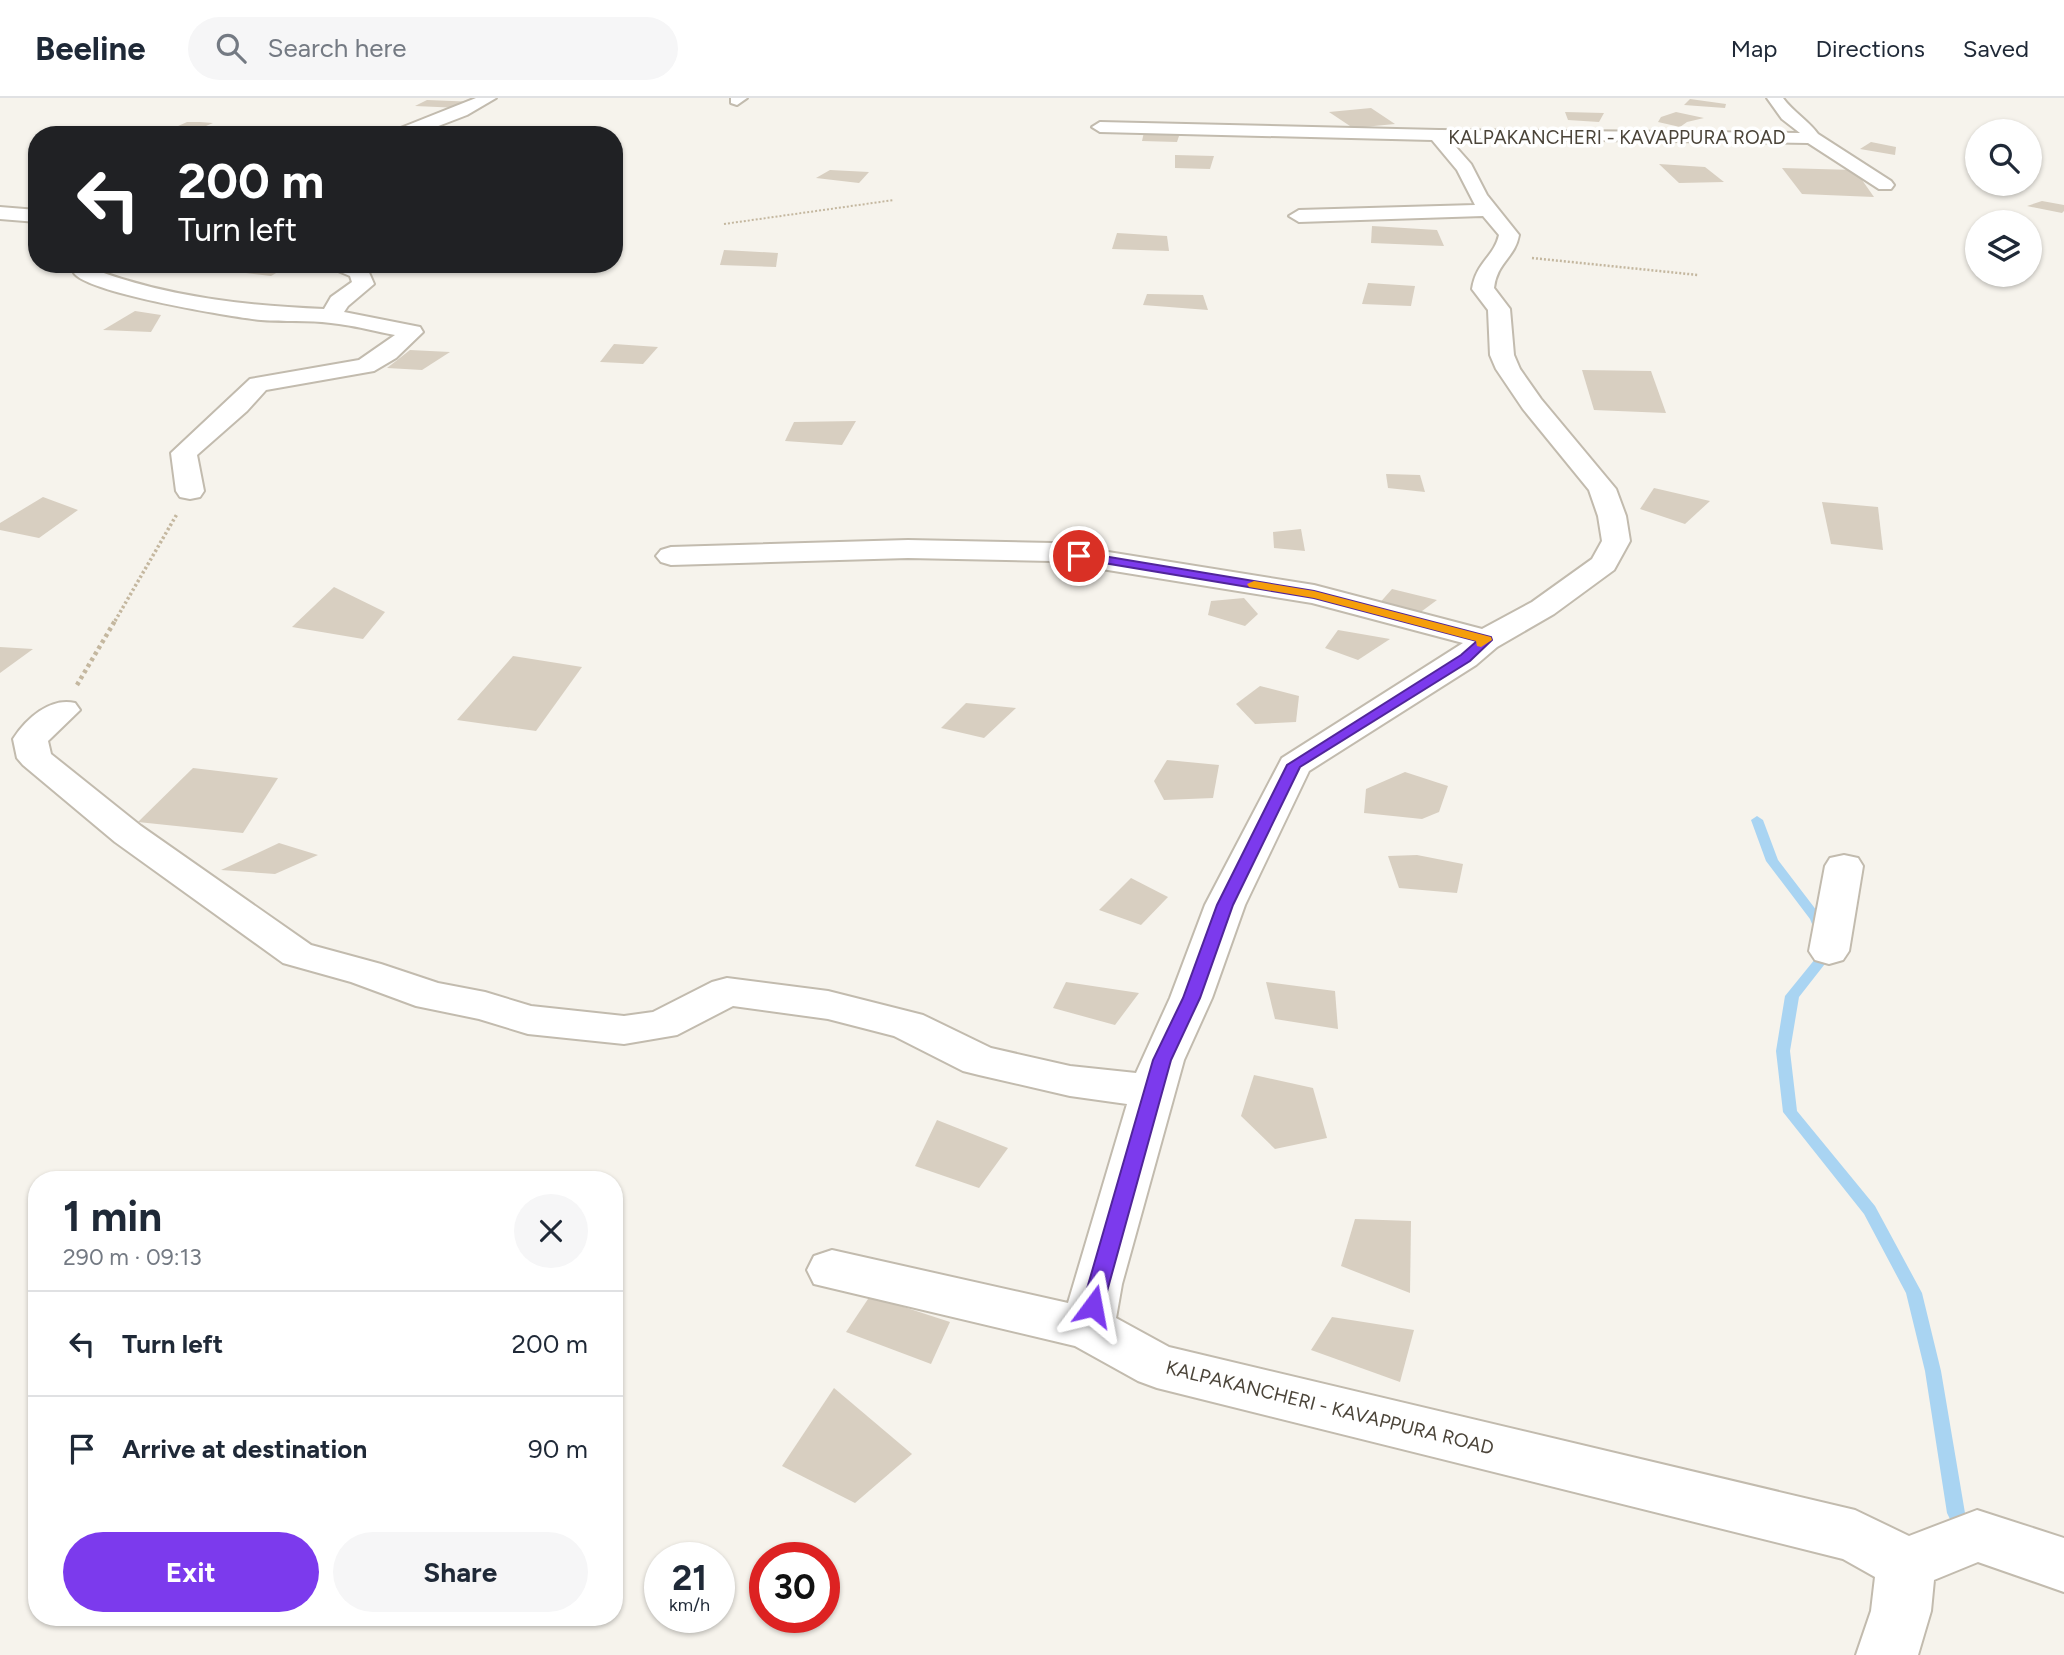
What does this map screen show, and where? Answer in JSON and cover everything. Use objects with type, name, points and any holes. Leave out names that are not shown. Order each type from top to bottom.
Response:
[{"type":"street","points":[[425,126],[451,117],[488,98]]},
{"type":"street","name":"KALPAKANCHERI - KAVAPPURA ROAD","points":[[1775,98],[1788,116],[1805,128],[1812,138]]},
{"type":"street","points":[[1100,127],[1439,135]]},
{"type":"street","name":"KALPAKANCHERI - KAVAPPURA ROAD","points":[[1501,252],[1508,243],[1508,235],[1478,197],[1465,168],[1440,140],[1439,135],[1667,134],[1812,138]]},
{"type":"street","points":[[1812,138],[1885,185]]},
{"type":"street","points":[[1298,216],[1489,210]]},
{"type":"street","points":[[0,214],[28,216]]},
{"type":"street","points":[[1088,1328],[1097,1284],[1162,1060],[1191,998],[1225,905],[1294,765],[1465,658],[1486,640],[1542,608],[1604,564],[1616,541],[1612,516],[1602,489],[1532,404],[1508,369],[1502,355],[1499,309],[1483,289],[1485,272],[1500,257],[1501,252]]},
{"type":"street","points":[[84,273],[114,284],[183,300],[259,313],[331,316],[412,332],[388,353],[366,366],[258,384],[238,406],[184,453],[190,491]]},
{"type":"street","points":[[331,316],[339,302],[363,284],[360,273]]},
{"type":"street","points":[[671,556],[908,549],[1052,552],[1314,594],[1486,640]]},
{"type":"street","points":[[63,710],[30,739],[35,758],[128,834],[298,954],[366,973],[431,996],[485,1006],[528,1020],[624,1030],[662,1026],[727,992],[828,1005],[908,1025],[979,1060],[1070,1081],[1152,1091]]},
{"type":"street","points":[[1829,951],[1844,866]]},
{"type":"street","name":"KALPAKANCHERI - KAVAPPURA ROAD","points":[[832,1270],[1088,1328],[1157,1366],[1855,1536],[1906,1564]]},
{"type":"street","points":[[1887,1655],[1901,1611],[1906,1564],[1977,1536],[2064,1565]]},
{"type":"path","points":[[724,224],[894,200]]},
{"type":"path","points":[[1501,252],[1556,262],[1698,275]]},
{"type":"path","points":[[63,710],[190,491]]},
{"type":"building","points":[[1690,99],[1726,104],[1725,108],[1684,105]]},
{"type":"building","points":[[427,100],[477,102],[460,108],[415,106]]},
{"type":"building","points":[[1371,108],[1395,124],[1353,128],[1329,112]]},
{"type":"building","points":[[1565,112],[1604,113],[1599,122],[1568,120]]},
{"type":"building","points":[[1676,112],[1704,118],[1687,122],[1680,127],[1658,122],[1661,117]]},
{"type":"building","points":[[187,122],[213,123],[206,126],[178,126]]},
{"type":"building","points":[[1144,132],[1180,133],[1177,142],[1142,141]]},
{"type":"building","points":[[1871,142],[1896,147],[1895,155],[1860,149]]},
{"type":"building","points":[[1175,155],[1214,156],[1210,169],[1175,168]]},
{"type":"building","points":[[1659,164],[1705,167],[1724,182],[1679,183]]},
{"type":"building","points":[[1782,168],[1855,170],[1874,197],[1802,194]]},
{"type":"building","points":[[830,170],[869,172],[859,183],[816,178]]},
{"type":"building","points":[[2042,201],[2064,205],[2064,211],[2062,213],[2027,206]]},
{"type":"building","points":[[1372,226],[1437,230],[1444,246],[1371,243]]},
{"type":"building","points":[[1117,233],[1167,236],[1169,251],[1112,249]]},
{"type":"building","points":[[724,250],[778,253],[776,267],[720,265]]},
{"type":"building","points":[[246,273],[276,273],[271,276]]},
{"type":"building","points":[[1368,283],[1415,286],[1411,306],[1362,304]]},
{"type":"building","points":[[1147,294],[1203,295],[1208,310],[1143,305]]},
{"type":"building","points":[[135,311],[161,315],[151,332],[103,330]]},
{"type":"building","points":[[614,344],[658,347],[643,364],[600,362]]},
{"type":"building","points":[[410,350],[450,352],[422,370],[387,368]]},
{"type":"building","points":[[1582,370],[1651,371],[1666,413],[1594,410]]},
{"type":"building","points":[[856,421],[842,445],[785,441],[794,422]]},
{"type":"building","points":[[1386,474],[1420,475],[1425,492],[1388,488]]},
{"type":"building","points":[[1654,488],[1710,501],[1685,524],[1640,509]]},
{"type":"building","points":[[43,497],[78,510],[39,538],[0,530],[0,523]]},
{"type":"building","points":[[1822,502],[1878,507],[1883,550],[1831,544]]},
{"type":"building","points":[[1301,529],[1305,551],[1274,548],[1273,532]]},
{"type":"building","points":[[334,587],[385,612],[363,639],[292,627]]},
{"type":"building","points":[[1392,589],[1437,600],[1418,614],[1377,606]]},
{"type":"building","points":[[1244,598],[1258,614],[1245,626],[1208,615],[1211,601]]},
{"type":"building","points":[[1338,630],[1390,639],[1358,660],[1325,648]]},
{"type":"building","points":[[0,647],[33,649],[0,673]]},
{"type":"building","points":[[513,656],[582,667],[536,731],[457,720]]},
{"type":"building","points":[[1260,686],[1299,696],[1296,722],[1255,724],[1236,704]]},
{"type":"building","points":[[966,703],[1016,708],[984,738],[941,728]]},
{"type":"building","points":[[1167,760],[1219,765],[1213,798],[1164,800],[1154,781]]},
{"type":"building","points":[[193,768],[278,778],[243,833],[138,822]]},
{"type":"building","points":[[1405,772],[1448,786],[1439,812],[1422,819],[1364,813],[1366,789]]},
{"type":"building","points":[[279,843],[318,855],[275,874],[221,870]]},
{"type":"building","points":[[1417,855],[1463,864],[1457,893],[1399,888],[1388,856]]},
{"type":"building","points":[[1131,878],[1168,897],[1141,925],[1099,910]]},
{"type":"building","points":[[1066,982],[1139,993],[1115,1025],[1053,1008]]},
{"type":"building","points":[[1266,982],[1335,991],[1338,1029],[1275,1019]]},
{"type":"building","points":[[1254,1075],[1313,1088],[1327,1138],[1275,1149],[1241,1116]]},
{"type":"building","points":[[937,1120],[1008,1148],[979,1188],[915,1166]]},
{"type":"building","points":[[1355,1219],[1411,1221],[1410,1293],[1341,1266]]},
{"type":"building","points":[[870,1296],[950,1322],[931,1364],[846,1332]]},
{"type":"building","points":[[1332,1317],[1414,1330],[1400,1382],[1311,1350]]},
{"type":"building","points":[[834,1388],[912,1454],[855,1503],[782,1466]]},
{"type":"waterway","points":[[1757,820],[1772,861],[1816,918],[1821,931]]},
{"type":"waterway","points":[[1829,951],[1792,996],[1783,1051],[1790,1112],[1870,1210],[1914,1293],[1933,1371],[1956,1513]]},
{"type":"slow traffic","points":[[1254,584],[1314,594],[1486,640],[1481,643]]},
{"type":"route","points":[[1079,556],[1314,594],[1486,640],[1465,658],[1294,765],[1225,905],[1191,998],[1162,1060],[1093,1306]]}]
